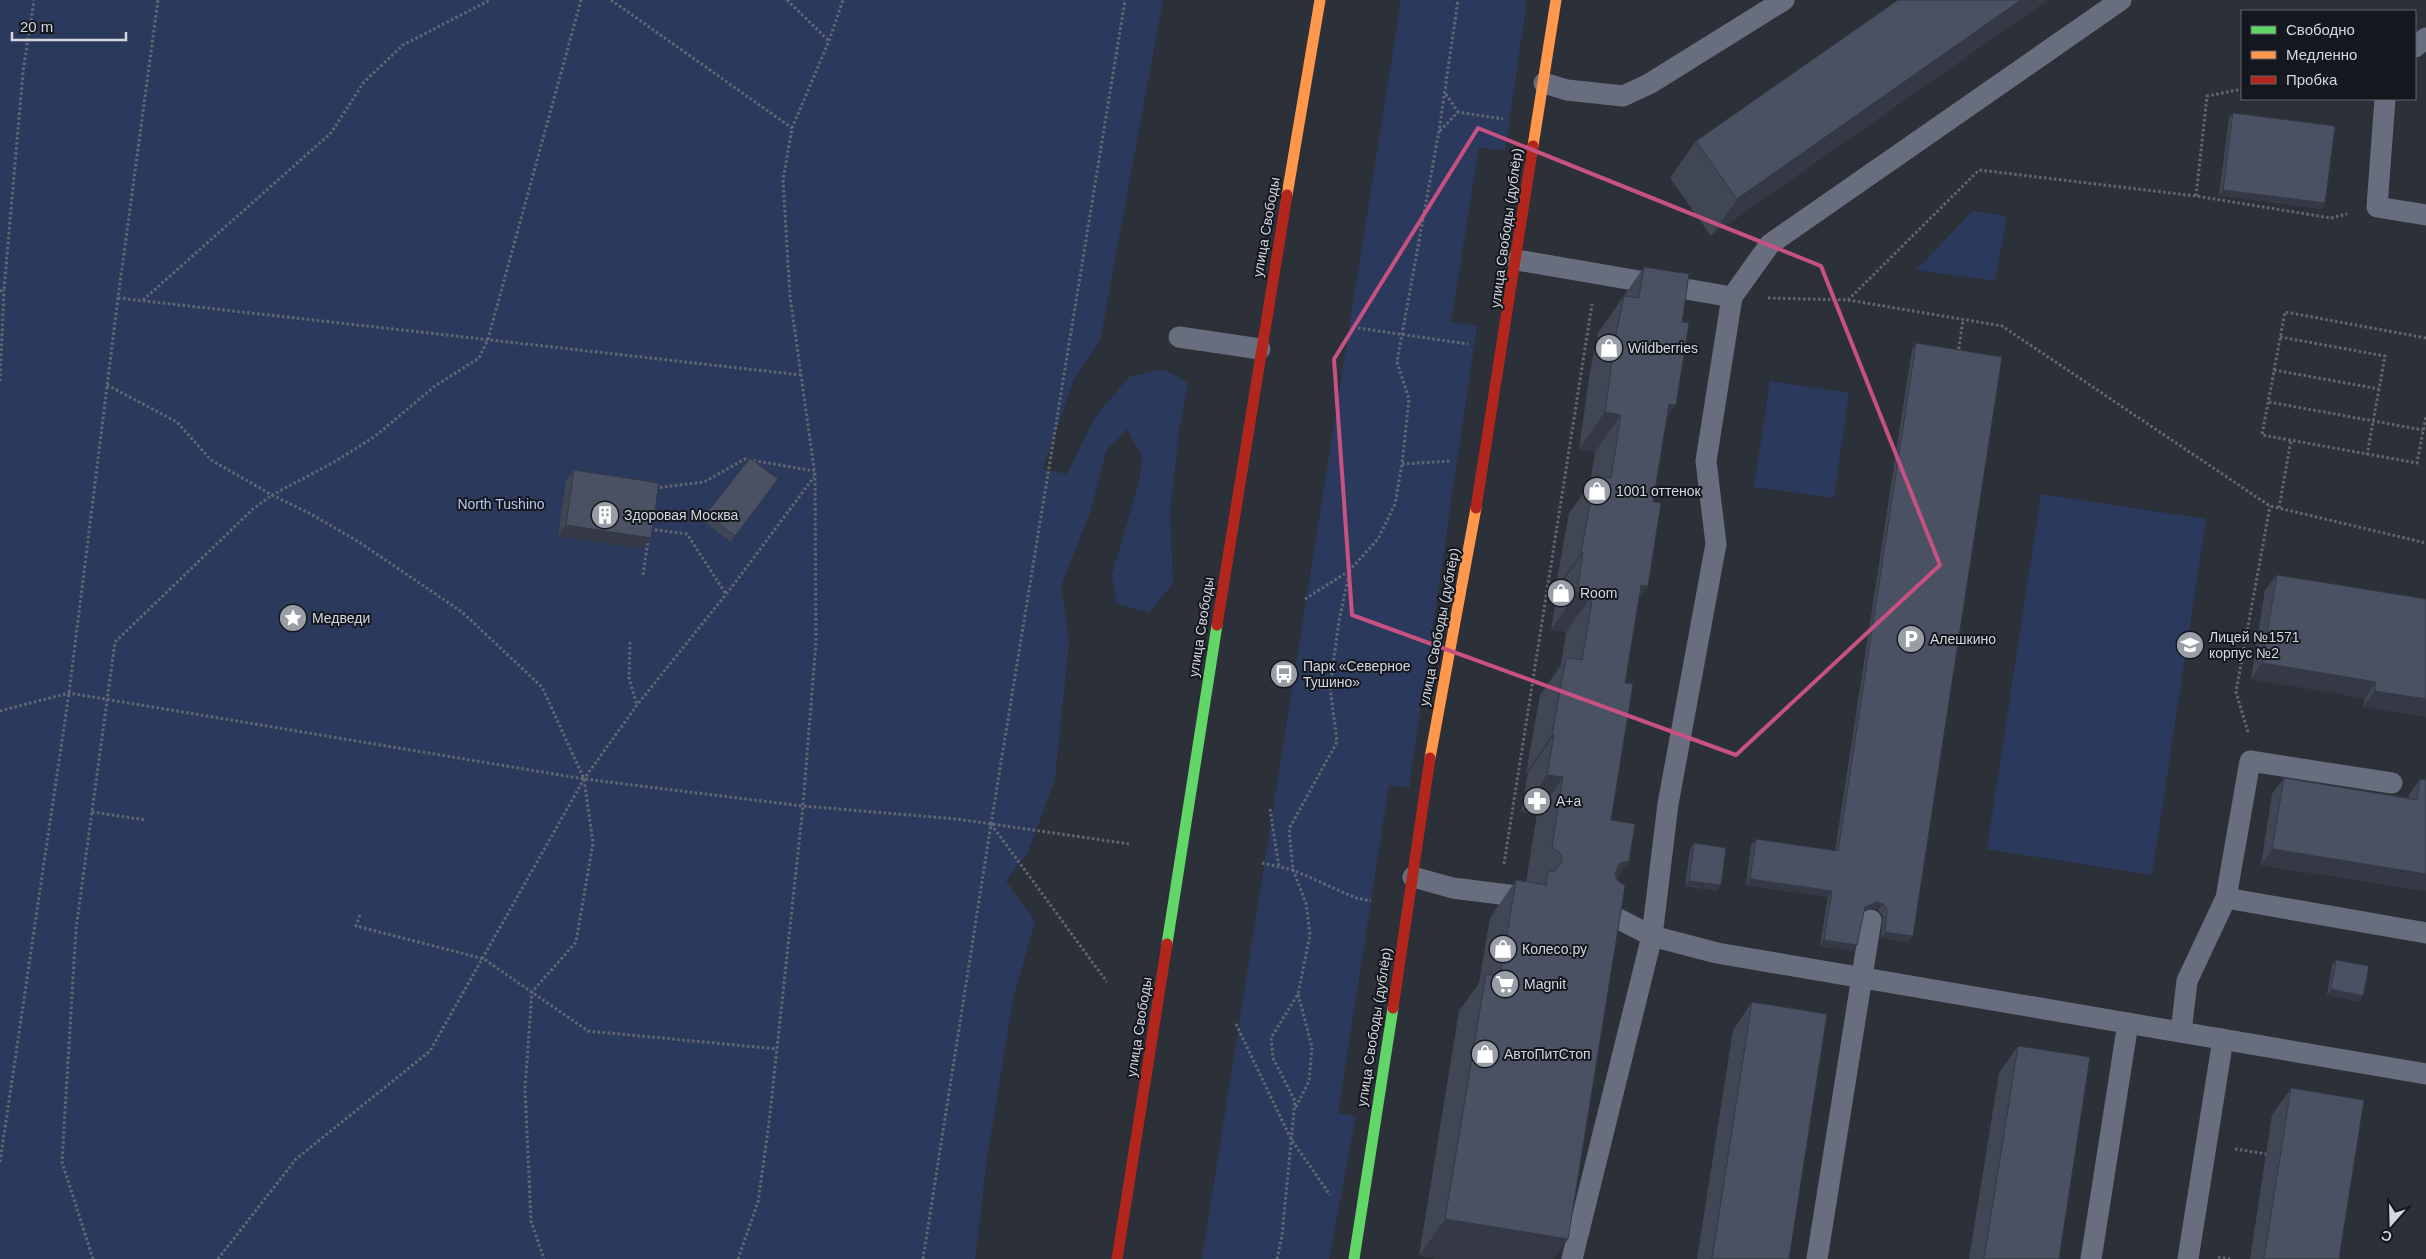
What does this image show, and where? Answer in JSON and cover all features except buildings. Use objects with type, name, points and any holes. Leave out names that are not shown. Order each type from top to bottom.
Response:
[{"type":"street","name":"улица Свободы","points":[[1117,1259],[1260,349],[1320,0]]},
{"type":"street","name":"улица Свободы (дублёр)","points":[[1354,1259],[1413,877],[1427,773],[1486,458],[1556,0]]},
{"type":"lane","points":[[1544,83],[1567,90],[1623,96],[1649,84],[1784,0]]},
{"type":"lane","points":[[1572,1259],[1652,936],[1668,804],[1716,544],[1706,461],[1732,297],[1770,244],[2121,0]]},
{"type":"lane","points":[[2416,46],[2426,38]]},
{"type":"lane","points":[[2386,100],[2377,207],[2426,215]]},
{"type":"lane","points":[[1517,260],[1732,297]]},
{"type":"lane","points":[[1179,336],[1260,349]]},
{"type":"lane","points":[[2181,1032],[2187,981],[2226,898],[2250,761],[2392,783]]},
{"type":"lane","points":[[1413,877],[1453,888],[1524,897]]},
{"type":"lane","points":[[2226,898],[2426,933]]},
{"type":"lane","points":[[1601,910],[1652,936],[1717,953],[2426,1074]]},
{"type":"lane","points":[[1817,1259],[1871,920]]},
{"type":"lane","points":[[2091,1259],[2128,1023]]},
{"type":"lane","points":[[2188,1259],[2223,1039]]},
{"type":"path","points":[[0,381],[2,291],[24,72],[34,0]]},
{"type":"path","points":[[0,1162],[69,693],[118,298],[158,0]]},
{"type":"path","points":[[143,300],[331,133],[364,82],[403,45],[490,0]]},
{"type":"path","points":[[93,1259],[62,1162],[76,929],[116,642],[252,509],[272,495],[336,461],[374,436],[435,386],[479,358],[488,339],[580,0]]},
{"type":"path","points":[[611,0],[792,128]]},
{"type":"path","points":[[787,0],[829,41]]},
{"type":"path","points":[[738,1259],[758,1202],[777,1049],[803,806],[816,642],[815,476],[790,296],[784,180],[792,128],[829,41],[843,0]]},
{"type":"path","points":[[923,1259],[991,824],[1125,0]]},
{"type":"path","points":[[1305,599],[1350,570],[1378,539],[1395,504],[1402,464],[1409,399],[1397,362],[1439,132],[1458,0]]},
{"type":"path","points":[[2196,196],[2208,96],[2241,89]]},
{"type":"path","points":[[1445,93],[1458,112],[1537,124]]},
{"type":"path","points":[[1439,132],[1458,112]]},
{"type":"path","points":[[1848,300],[1978,170],[2196,196],[2331,218],[2377,207]]},
{"type":"path","points":[[1500,894],[1597,274]]},
{"type":"path","points":[[1732,297],[1848,300],[2002,326],[2270,506],[2426,543]]},
{"type":"path","points":[[118,298],[801,375]]},
{"type":"path","points":[[2426,338],[2285,312],[2262,435],[2417,463],[2426,416]]},
{"type":"path","points":[[1958,356],[1963,320]]},
{"type":"path","points":[[1358,328],[1401,333],[1503,350]]},
{"type":"path","points":[[2280,337],[2385,356],[2367,455]]},
{"type":"path","points":[[2274,370],[2379,389]]},
{"type":"path","points":[[107,384],[177,422],[211,460],[359,542],[462,612],[542,687],[584,779],[593,843],[576,942],[532,992],[525,1097],[531,1221],[544,1259]]},
{"type":"path","points":[[2268,402],[2423,430]]},
{"type":"path","points":[[2279,508],[2292,440]]},
{"type":"path","points":[[1402,464],[1486,458]]},
{"type":"path","points":[[652,497],[653,489],[704,482],[745,459],[814,471]]},
{"type":"path","points":[[218,1259],[296,1159],[430,1050],[484,959],[584,779],[637,705],[726,594],[815,476]]},
{"type":"path","points":[[2250,761],[2253,746],[2236,692],[2270,506]]},
{"type":"path","points":[[643,575],[649,522]]},
{"type":"path","points":[[649,529],[687,534],[726,594]]},
{"type":"path","points":[[1277,1259],[1282,1236],[1295,1100],[1273,1058],[1271,1038],[1298,994],[1310,935],[1306,903],[1293,870],[1289,829],[1337,742],[1330,687],[1339,621],[1350,570]]},
{"type":"path","points":[[630,642],[629,678],[637,705]]},
{"type":"path","points":[[0,710],[69,693],[584,779],[803,806],[991,824],[1130,844]]},
{"type":"path","points":[[1270,809],[1279,867]]},
{"type":"path","points":[[92,812],[146,820]]},
{"type":"path","points":[[991,824],[1107,982]]},
{"type":"path","points":[[1262,863],[1293,870],[1356,898],[1371,901]]},
{"type":"path","points":[[360,915],[356,926],[484,959],[513,982],[532,992],[588,1031],[777,1049]]},
{"type":"path","points":[[1294,1110],[1309,1081],[1312,1047],[1298,994]]},
{"type":"path","points":[[1236,1024],[1291,1139],[1357,1235]]},
{"type":"highlighted area","points":[[1478,128],[1821,266],[1940,565],[1736,755],[1352,615],[1334,359]]},
{"type":"green space","name":"North Tushino","points":[[0,0],[1163,0],[1100,341],[1074,379],[1043,469],[1067,474],[1095,417],[1129,377],[1164,369],[1188,383],[1179,431],[1170,514],[1173,583],[1149,613],[1117,604],[1112,575],[1139,482],[1142,457],[1127,429],[1106,451],[1091,510],[1061,586],[1069,641],[1055,779],[1028,852],[1006,881],[1035,921],[1013,1000],[987,1159],[975,1259],[0,1259]]},
{"type":"green space","points":[[1401,0],[1527,0],[1505,151],[1479,147],[1451,322],[1477,326],[1409,788],[1389,785],[1338,1113],[1356,1116],[1329,1259],[1202,1259]]},
{"type":"green space","points":[[1973,211],[2007,216],[1995,281],[1916,270]]},
{"type":"green space","points":[[1770,381],[1849,393],[1834,498],[1754,487]]},
{"type":"green space","points":[[2041,494],[2206,519],[2152,875],[1987,849]]},
{"type":"traffic: fast","points":[[1167,944],[1217,625]]},
{"type":"traffic: fast","points":[[1354,1259],[1393,1008]]},
{"type":"traffic: slow","points":[[1287,195],[1320,0]]},
{"type":"traffic: slow","points":[[1533,146],[1556,0]]},
{"type":"traffic: slow","points":[[1430,758],[1476,508]]},
{"type":"traffic: jam","points":[[1476,508],[1533,146]]},
{"type":"traffic: jam","points":[[1217,625],[1287,195]]},
{"type":"traffic: jam","points":[[1393,1008],[1430,758]]},
{"type":"traffic: jam","points":[[1117,1259],[1167,944]]},
{"type":"place","name":"Wildberries","points":[[1609,348]]},
{"type":"place","name":"1001 оттенок","points":[[1597,491]]},
{"type":"place","name":"Здоровая Москва","points":[[605,515]]},
{"type":"place","name":"Room","points":[[1561,593]]},
{"type":"place","name":"Медведи","points":[[293,618]]},
{"type":"place","name":"Алешкино","points":[[1911,639]]},
{"type":"place","name":"Лицей №1571 корпус №2","points":[[2190,645]]},
{"type":"place","name":"Парк «Северное Тушино»","points":[[1284,674]]},
{"type":"place","name":"А+а","points":[[1537,801]]},
{"type":"place","name":"Колесо.ру","points":[[1503,949]]},
{"type":"place","name":"Magnit","points":[[1505,984]]},
{"type":"place","name":"АвтоПитСтоп","points":[[1485,1054]]}]
